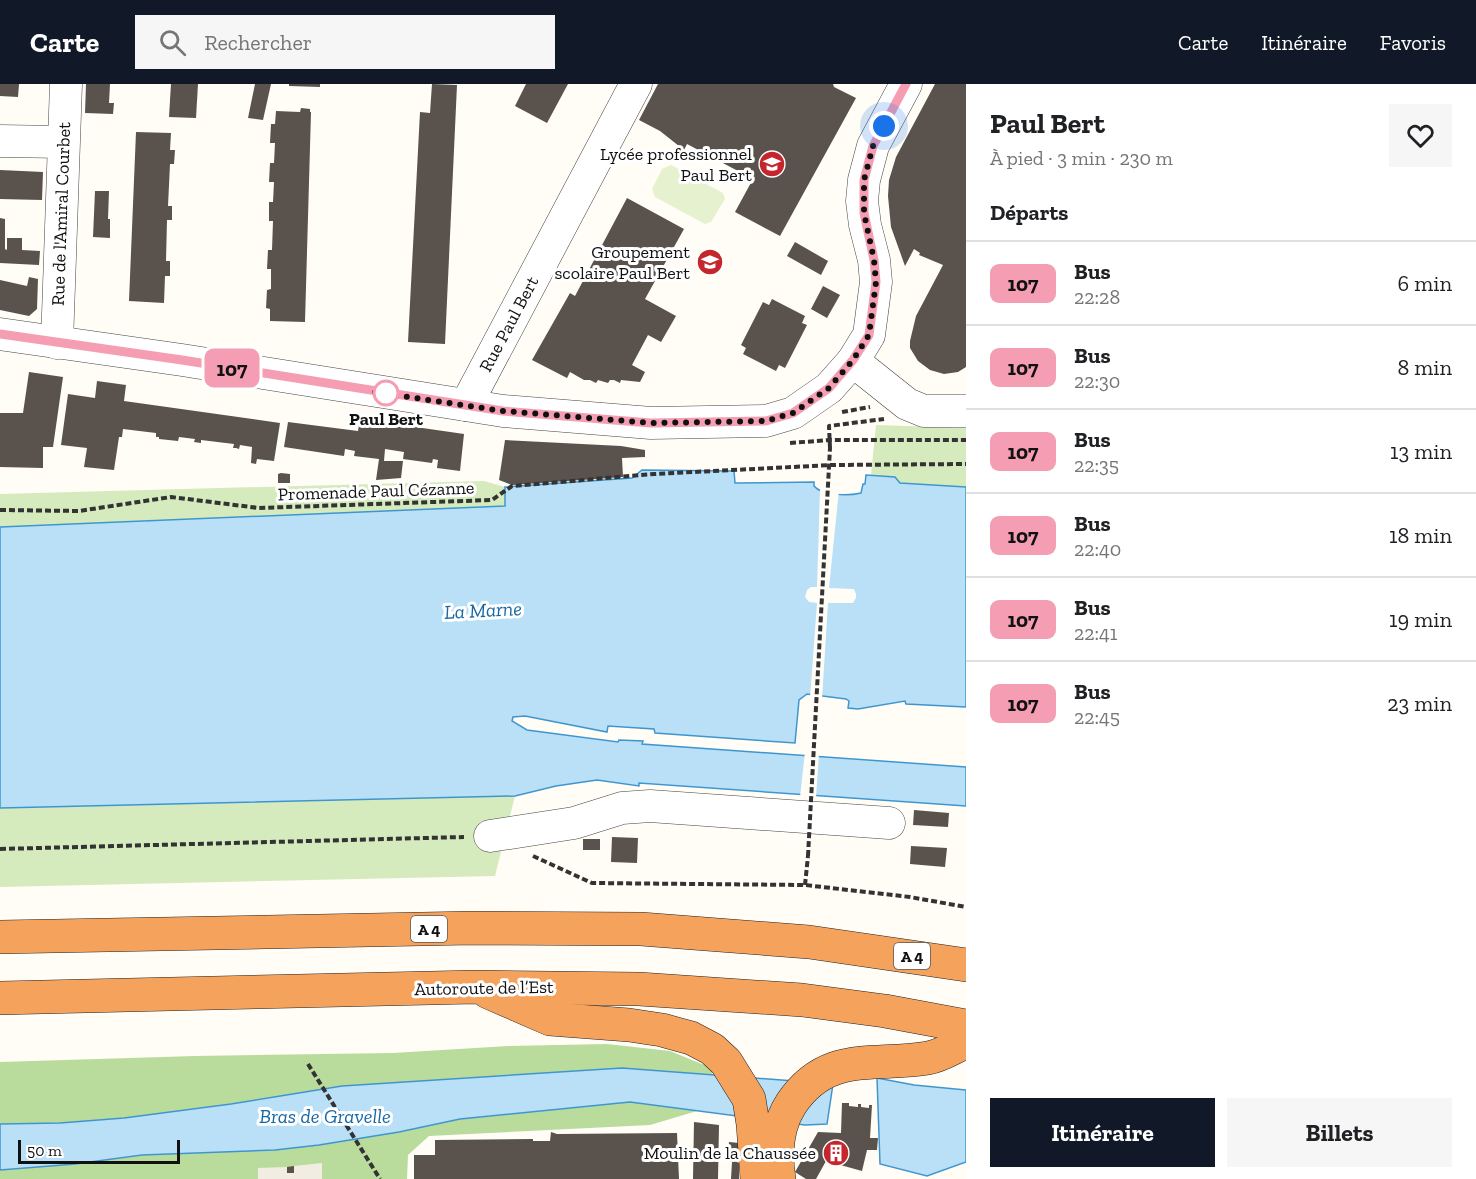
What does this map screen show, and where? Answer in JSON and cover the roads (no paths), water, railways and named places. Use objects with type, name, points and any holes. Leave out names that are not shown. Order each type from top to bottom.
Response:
[{"type":"highway","name":"A 4","points":[[0,937],[494,928],[641,929],[809,942],[966,965]]},
{"type":"highway","name":"Autoroute de l’Est","points":[[0,998],[475,987],[592,987],[802,1000],[885,1011],[966,1026]]},
{"type":"highway","points":[[475,987],[550,1019],[662,1030],[691,1038],[712,1049],[726,1062],[749,1099],[757,1179]]},
{"type":"highway","points":[[778,1179],[776,1158],[781,1123],[798,1094],[810,1081],[824,1072],[851,1065],[930,1058],[966,1042]]},
{"type":"street","name":"Rue de l'Amiral Courbet","points":[[57,343],[66,84]]},
{"type":"street","name":"Rue Paul Bert","points":[[466,405],[636,84]]},
{"type":"street","points":[[0,334],[182,360],[503,411],[651,423],[766,421],[793,413],[829,388],[853,360],[869,335],[875,298],[874,260],[865,225],[862,201],[864,180],[873,146],[906,84]]},
{"type":"street","points":[[0,141],[63,142]]},
{"type":"street","points":[[853,360],[912,406],[924,411],[966,411]]},
{"type":"street","points":[[490,836],[574,823],[622,808],[650,806],[889,823]]},
{"type":"water","name":"La Marne","points":[[642,470],[734,471],[735,483],[814,482],[814,486],[823,492],[850,495],[861,493],[866,475],[895,477],[900,483],[966,487],[966,707],[906,704],[905,701],[858,709],[848,708],[849,701],[846,699],[807,694],[799,700],[795,743],[655,733],[654,729],[608,726],[607,732],[525,716],[513,717],[512,721],[527,730],[618,742],[619,740],[643,741],[642,744],[966,767],[966,806],[639,783],[639,786],[597,780],[556,786],[515,796],[0,808],[0,527],[505,506],[505,487],[632,478]]},
{"type":"water","name":"Bras de Gravelle","points":[[622,1068],[833,1084],[827,1124],[805,1125],[630,1102],[460,1119],[399,1132],[275,1150],[142,1155],[75,1164],[0,1170],[0,1124],[60,1123],[124,1118],[342,1086]]},
{"type":"water","points":[[877,1078],[914,1085],[966,1090],[966,1162],[927,1176],[880,1164]]},
{"type":"place","name":"Lycée professionnel Paul Bert","points":[[772,164]]},
{"type":"place","name":"Groupement scolaire Paul Bert","points":[[710,262]]},
{"type":"place","name":"Paul Bert","points":[[386,393]]},
{"type":"place","name":"Moulin de la Chaussée","points":[[836,1153]]}]
